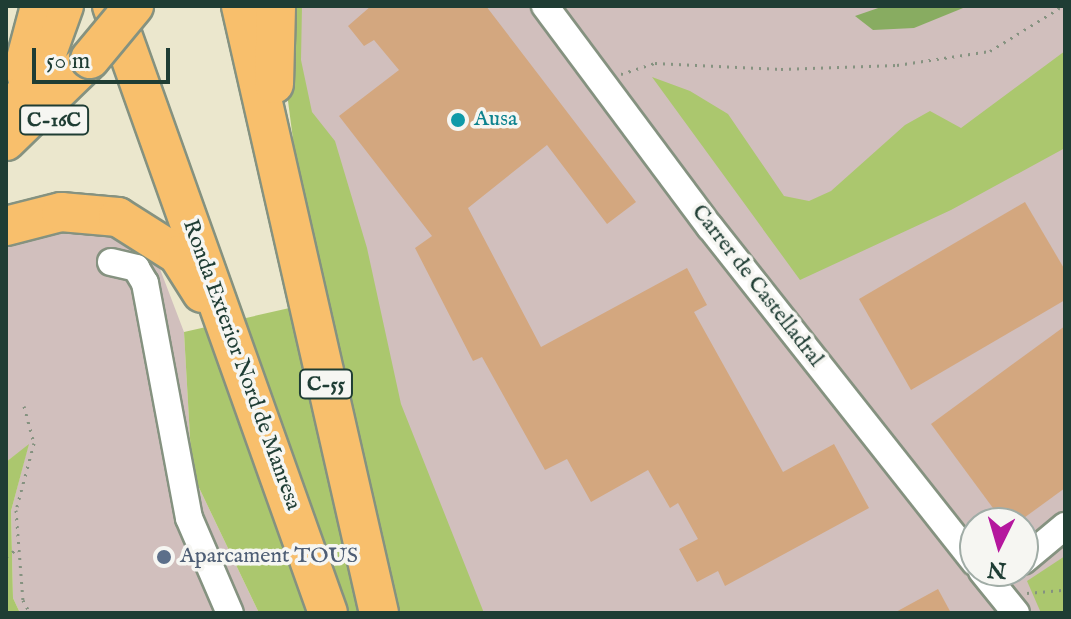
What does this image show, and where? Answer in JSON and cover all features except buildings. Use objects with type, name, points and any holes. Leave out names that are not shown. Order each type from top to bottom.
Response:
[{"type":"highway","points":[[100,6],[150,119]]},
{"type":"highway","points":[[112,6],[150,119]]},
{"type":"highway","points":[[6,141],[93,66],[134,6]]},
{"type":"highway","name":"C-55","points":[[241,6],[379,613]]},
{"type":"highway","points":[[276,6],[277,155]]},
{"type":"highway","name":"Ronda Exterior Nord de Manresa","points":[[150,119],[328,613]]},
{"type":"highway","points":[[6,226],[61,212],[90,212],[141,227],[178,255],[191,273],[237,393],[271,448]]},
{"type":"main road","points":[[17,100],[20,46],[37,6]]},
{"type":"main road","name":"C-16C","points":[[17,100],[55,52],[67,6]]},
{"type":"main road","name":"C-16C","points":[[6,162],[93,66]]},
{"type":"street","name":"Carrer de Castelladral","points":[[545,6],[959,541]]},
{"type":"street","points":[[6,246],[90,212]]},
{"type":"street","points":[[111,262],[136,268],[145,283],[189,518],[230,613]]},
{"type":"street","points":[[1039,548],[1065,526]]},
{"type":"path","points":[[605,86],[627,69],[655,63],[781,69],[897,65],[990,51],[1063,6]]},
{"type":"path","points":[[24,406],[34,443],[16,510],[23,600],[30,613]]},
{"type":"path","points":[[6,557],[18,548]]},
{"type":"path","points":[[1006,587],[1065,590]]},
{"type":"shaded area","points":[[284,6],[1065,6],[1065,613],[397,613],[294,147]]},
{"type":"shaded area","points":[[86,227],[152,248],[184,332],[192,473],[259,613],[20,613],[13,598],[11,511],[28,446],[6,462],[6,238]]},
{"type":"green space","points":[[284,6],[302,6],[301,60],[312,112],[335,141],[367,248],[401,404],[484,613],[259,613],[192,473],[184,332],[325,300],[294,147],[285,78]]},
{"type":"green space","points":[[884,6],[968,6],[914,28],[873,30],[855,16]]},
{"type":"green space","points":[[1065,51],[1065,148],[951,210],[800,280],[652,77],[690,91],[728,114],[784,196],[809,201],[831,191],[905,125],[930,111],[961,128]]},
{"type":"green space","points":[[29,444],[11,511],[13,598],[20,613],[6,613],[6,462]]},
{"type":"green space","points":[[1065,556],[1065,613],[1041,613],[1030,587],[1039,587],[1039,573]]},
{"type":"place","name":"Ausa","points":[[458,120]]},
{"type":"place","name":"Aparcament TOUS","points":[[164,557]]}]
